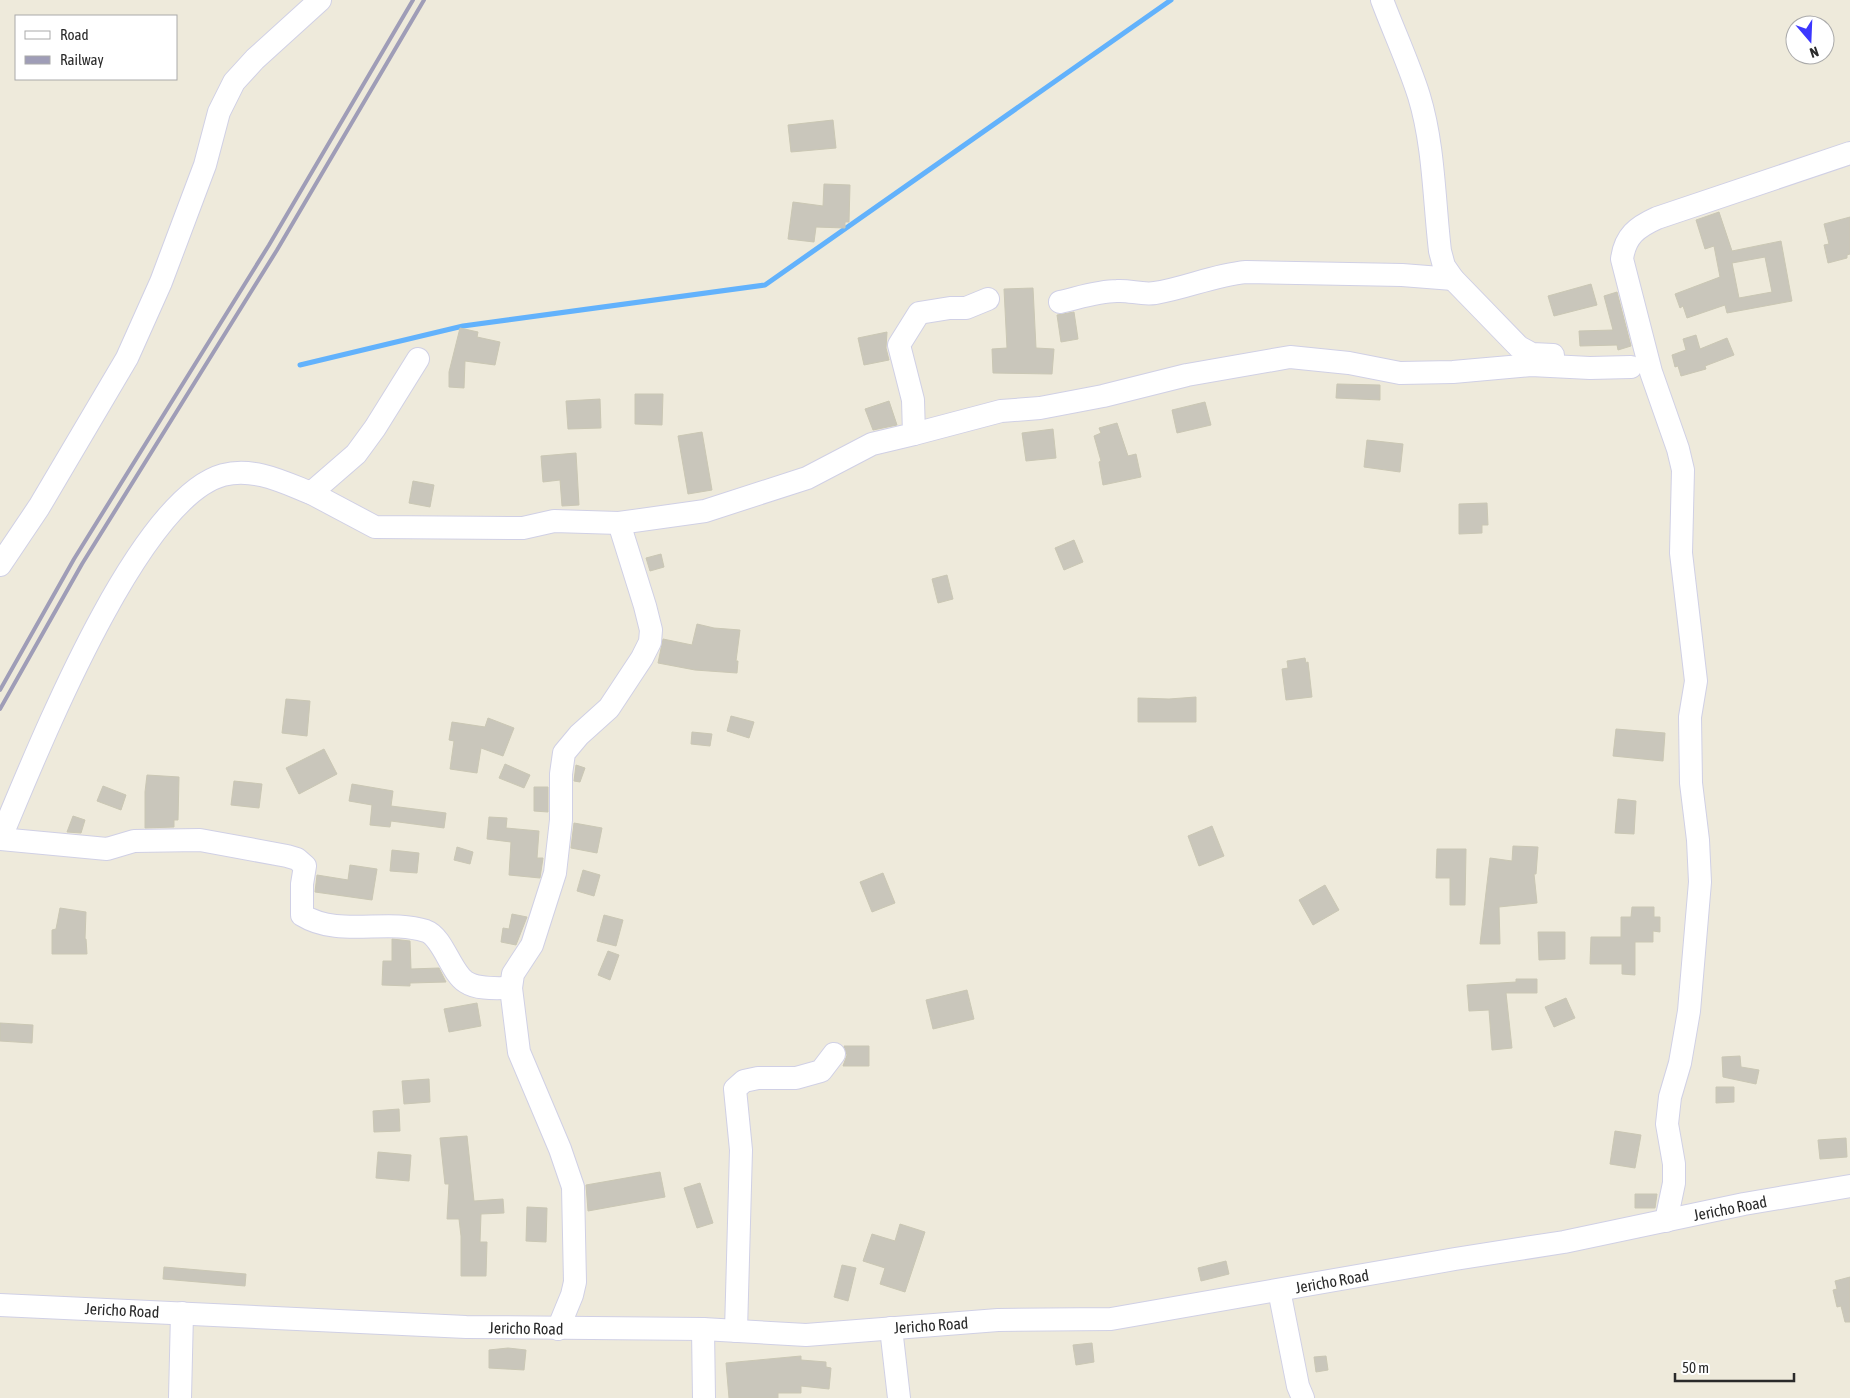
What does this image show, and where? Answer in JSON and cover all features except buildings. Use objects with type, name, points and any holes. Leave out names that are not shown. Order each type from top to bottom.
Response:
[{"type":"street","points":[[0,565],[40,507],[127,358],[161,282],[205,165],[219,112],[234,82],[256,58],[320,0]]},
{"type":"street","points":[[1382,0],[1421,104],[1429,146],[1440,251],[1444,266],[1453,279],[1519,347],[1532,354],[1587,353],[1608,356],[1641,370]]},
{"type":"street","points":[[1666,1221],[1674,1183],[1674,1164],[1667,1124],[1670,1097],[1680,1064],[1689,1011],[1700,882],[1698,840],[1691,783],[1690,717],[1696,681],[1681,554],[1683,470],[1678,449],[1641,370],[1622,259],[1623,249],[1633,232],[1657,218],[1850,154]]},
{"type":"street","points":[[1060,302],[1115,291],[1131,291],[1143,295],[1157,293],[1228,274],[1246,272],[1402,275],[1453,279]]},
{"type":"street","points":[[914,434],[913,400],[899,345],[919,314],[950,308],[966,308],[988,299]]},
{"type":"street","points":[[512,988],[477,986],[465,982],[430,932],[410,926],[338,927],[314,923],[302,915],[302,884],[305,866],[297,858],[200,840],[134,841],[107,849],[0,838],[64,694],[114,594],[150,538],[180,501],[202,484],[223,475],[241,472],[264,475],[311,493],[375,528],[523,528],[554,521],[619,522],[705,511],[808,478],[872,444],[1001,411],[1040,408],[1103,396],[1187,375],[1290,357],[1364,365],[1400,373],[1453,372],[1531,365],[1641,370]]},
{"type":"street","points":[[311,493],[356,454],[376,428],[418,359]]},
{"type":"street","points":[[558,1329],[572,1295],[575,1282],[573,1187],[560,1149],[519,1052],[512,988],[513,974],[532,945],[555,873],[561,820],[561,774],[564,753],[578,735],[609,708],[642,658],[650,642],[651,630],[645,606],[619,522]]},
{"type":"street","points":[[736,1331],[741,1150],[735,1090],[744,1081],[758,1078],[796,1078],[821,1071],[834,1054]]},
{"type":"street","name":"Jericho Road","points":[[0,1304],[558,1329],[704,1329],[806,1334],[998,1320],[1111,1319],[1564,1242],[1850,1186]]},
{"type":"street","points":[[1279,1290],[1298,1386],[1303,1398]]},
{"type":"street","points":[[180,1398],[182,1313]]},
{"type":"street","points":[[891,1328],[899,1398]]},
{"type":"street","points":[[704,1329],[704,1398]]},
{"type":"waterway","points":[[300,365],[463,326],[765,285],[1171,0]]},
{"type":"railway","points":[[0,690],[74,559],[269,245],[413,0]]},
{"type":"railway","points":[[0,709],[82,564],[277,250],[424,0]]}]
